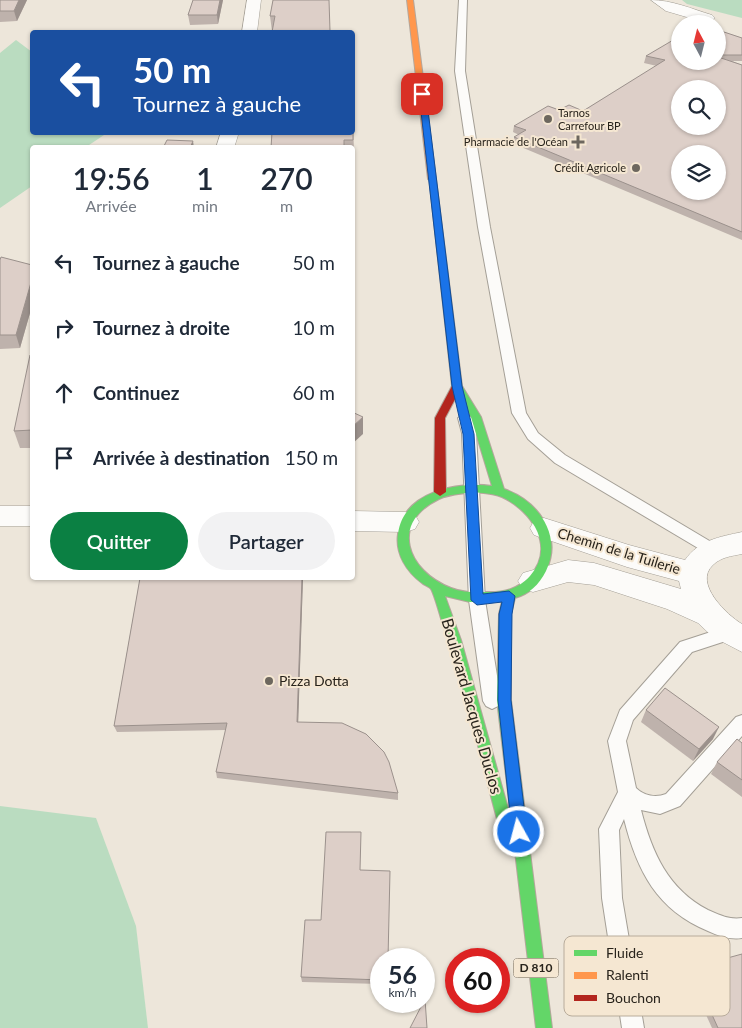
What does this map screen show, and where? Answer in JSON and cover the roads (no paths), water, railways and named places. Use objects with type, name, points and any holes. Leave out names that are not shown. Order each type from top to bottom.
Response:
[{"type":"main road","points":[[410,0],[457,386],[476,417],[499,492]]},
{"type":"main road","points":[[440,492],[440,418],[457,386]]},
{"type":"main road","points":[[472,488],[499,492],[515,498],[529,508],[544,528],[549,552],[544,567],[533,581],[509,596],[477,600],[456,597],[437,590],[417,576],[405,558],[401,540],[405,522],[413,509],[426,499],[440,492],[472,488]]},
{"type":"main road","name":"Boulevard Jacques Duclos","points":[[437,590],[455,640],[528,909]]},
{"type":"main road","name":"Boulevard Jacques Duclos","points":[[509,596],[505,614],[504,700],[544,1028]]},
{"type":"street","points":[[250,30],[254,0]]},
{"type":"street","points":[[658,0],[672,8],[696,15]]},
{"type":"street","points":[[0,516],[30,516]]},
{"type":"street","points":[[355,521],[405,522]]},
{"type":"street","name":"Chemin de la Tuilerie","points":[[544,528],[627,556],[694,574]]},
{"type":"street","points":[[736,636],[705,613],[697,600],[694,574],[704,556],[713,550],[728,544],[742,543]]},
{"type":"street","name":"Chemin de la Tuilerie","points":[[533,581],[568,571],[594,574],[677,600],[705,613]]},
{"type":"lane","points":[[463,0],[464,24],[460,47],[460,70],[484,227],[519,413],[533,436],[560,459],[713,550]]},
{"type":"lane","points":[[457,386],[469,434],[477,600],[481,638],[528,909]]},
{"type":"lane","points":[[736,636],[686,647],[626,716],[617,741],[637,840],[668,895],[692,915],[722,927],[742,928]]},
{"type":"lane","points":[[626,792],[635,800],[650,804],[660,805],[673,800],[742,723]]},
{"type":"lane","points":[[618,936],[612,898],[609,829],[626,792]]},
{"type":"place","name":"Tarnos Carrefour BP","points":[[548,119]]},
{"type":"place","name":"Pharmacie de l'Océan","points":[[578,142]]},
{"type":"place","name":"Crédit Agricole","points":[[636,168]]},
{"type":"place","name":"Pizza Dotta","points":[[269,681]]}]
